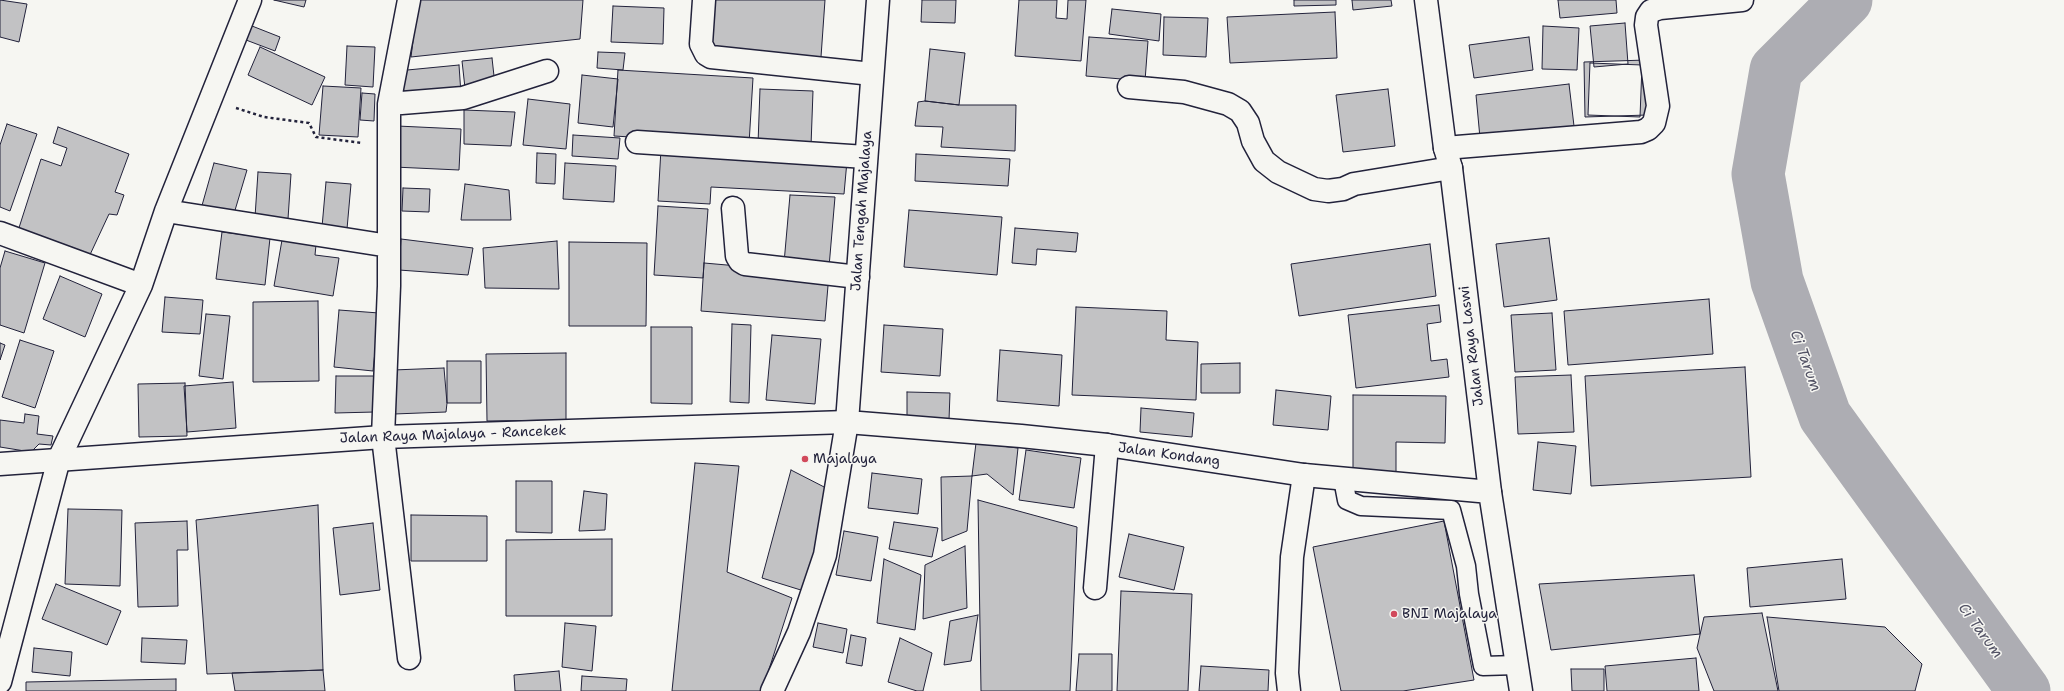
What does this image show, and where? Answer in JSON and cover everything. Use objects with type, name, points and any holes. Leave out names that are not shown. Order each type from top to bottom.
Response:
[{"type":"street","points":[[0,682],[59,459],[140,285],[166,211],[212,100],[250,0]]},
{"type":"street","points":[[409,0],[389,104],[389,246],[383,437],[409,658]]},
{"type":"street","points":[[704,0],[700,44],[706,54],[711,57],[872,74]]},
{"type":"street","name":"Jalan Tengah Majalaya","points":[[772,691],[799,632],[825,555],[847,422],[878,0]]},
{"type":"street","name":"Jalan Raya Laswi","points":[[1426,0],[1448,158],[1490,492],[1521,691]]},
{"type":"street","points":[[1129,87],[1184,92],[1228,104],[1240,111],[1248,123],[1253,141],[1264,161],[1278,172],[1314,189],[1328,191],[1343,189],[1354,184],[1448,158],[1641,132],[1648,129],[1654,123],[1658,106],[1646,25],[1647,17],[1651,11],[1660,8],[1742,0]]},
{"type":"street","points":[[389,104],[463,98],[547,71]]},
{"type":"street","points":[[637,142],[866,157]]},
{"type":"street","points":[[733,208],[737,256],[740,261],[745,264],[858,277]]},
{"type":"street","points":[[166,211],[389,246]]},
{"type":"street","points":[[0,233],[140,285]]},
{"type":"street","name":"Jalan Kondang","points":[[847,422],[1021,436],[1107,445],[1304,476],[1490,492]]},
{"type":"street","name":"Jalan Raya Majalaya - Rancekek","points":[[0,464],[383,437],[847,422]]},
{"type":"street","points":[[1095,588],[1107,445]]},
{"type":"street","points":[[1289,691],[1287,673],[1292,557],[1304,476]]},
{"type":"lane","points":[[1343,479],[1347,500],[1361,506],[1451,510],[1466,566],[1469,594],[1483,666],[1517,666]]},
{"type":"path","points":[[212,100],[264,117],[309,123],[316,137],[390,146]]},
{"type":"building","points":[[0,0],[27,4],[19,42],[0,37]]},
{"type":"building","points":[[274,0],[306,0],[304,7]]},
{"type":"building","points":[[418,0],[583,0],[580,39],[411,57]]},
{"type":"building","points":[[714,0],[825,0],[821,57],[710,49]]},
{"type":"building","points":[[922,0],[956,0],[955,23],[921,22]]},
{"type":"building","points":[[1019,0],[1057,0],[1056,18],[1067,19],[1068,0],[1086,0],[1081,61],[1015,56]]},
{"type":"building","points":[[1294,0],[1336,0],[1336,5],[1294,6]]},
{"type":"building","points":[[1352,0],[1391,0],[1392,6],[1353,10]]},
{"type":"building","points":[[1558,0],[1616,0],[1617,13],[1560,18]]},
{"type":"building","points":[[613,6],[664,8],[663,44],[611,42]]},
{"type":"building","points":[[1112,9],[1161,14],[1159,41],[1109,34]]},
{"type":"building","points":[[1335,12],[1337,58],[1230,63],[1227,17]]},
{"type":"building","points":[[1164,17],[1208,18],[1206,57],[1163,55]]},
{"type":"building","points":[[1625,23],[1628,64],[1594,67],[1590,26]]},
{"type":"building","points":[[252,26],[280,37],[275,51],[246,40]]},
{"type":"building","points":[[1543,26],[1579,28],[1577,70],[1542,69]]},
{"type":"building","points":[[1089,37],[1148,41],[1145,81],[1086,76]]},
{"type":"building","points":[[1529,37],[1533,70],[1474,78],[1469,45]]},
{"type":"building","points":[[347,46],[375,47],[373,87],[345,85]]},
{"type":"building","points":[[260,47],[325,77],[312,105],[248,75]]},
{"type":"building","points":[[930,49],[965,53],[959,105],[925,101]]},
{"type":"building","points":[[598,52],[625,53],[623,70],[597,68]]},
{"type":"building","points":[[492,58],[495,85],[465,88],[462,61]]},
{"type":"building","points":[[1646,60],[1647,115],[1585,117],[1584,62]]},
{"type":"building","points":[[1590,63],[1642,65],[1640,117],[1588,115]]},
{"type":"building","points":[[459,65],[461,94],[398,99],[397,71]]},
{"type":"building","points":[[618,70],[753,78],[749,144],[614,136]]},
{"type":"building","points":[[582,75],[618,79],[613,127],[578,123]]},
{"type":"building","points":[[1569,84],[1574,126],[1480,138],[1476,95]]},
{"type":"building","points":[[323,86],[361,88],[358,137],[319,135]]},
{"type":"building","points":[[760,89],[813,91],[811,146],[758,144]]},
{"type":"building","points":[[1388,89],[1395,146],[1343,152],[1336,95]]},
{"type":"building","points":[[362,93],[375,94],[374,121],[360,120]]},
{"type":"building","points":[[528,99],[570,104],[566,149],[523,145]]},
{"type":"building","points":[[925,101],[959,105],[1016,105],[1015,151],[941,147],[943,127],[915,126],[918,102]]},
{"type":"building","points":[[464,110],[515,112],[511,146],[464,144]]},
{"type":"building","points":[[7,124],[37,134],[10,211],[0,207],[0,145]]},
{"type":"building","points":[[397,126],[461,129],[459,170],[394,167]]},
{"type":"building","points":[[58,127],[129,154],[115,192],[124,195],[117,215],[109,214],[88,259],[17,234],[41,159],[61,166],[67,148],[53,143]]},
{"type":"building","points":[[573,135],[620,138],[618,159],[572,156]]},
{"type":"building","points":[[661,149],[847,161],[844,194],[711,187],[710,204],[658,201]]},
{"type":"building","points":[[537,153],[556,154],[555,184],[536,183]]},
{"type":"building","points":[[916,154],[1010,159],[1008,186],[915,181]]},
{"type":"building","points":[[214,163],[247,170],[233,217],[201,209]]},
{"type":"building","points":[[565,163],[616,166],[614,202],[563,199]]},
{"type":"building","points":[[258,172],[291,174],[288,219],[255,217]]},
{"type":"building","points":[[326,182],[351,184],[347,229],[322,227]]},
{"type":"building","points":[[465,184],[509,190],[511,220],[461,220]]},
{"type":"building","points":[[403,188],[430,189],[429,212],[402,211]]},
{"type":"building","points":[[790,195],[835,197],[829,267],[784,263]]},
{"type":"building","points":[[658,206],[708,209],[703,278],[654,275]]},
{"type":"building","points":[[909,210],[1002,217],[997,275],[904,267]]},
{"type":"building","points":[[1015,228],[1078,233],[1076,252],[1037,249],[1036,265],[1012,263]]},
{"type":"building","points":[[222,232],[270,238],[265,285],[216,279]]},
{"type":"building","points":[[1549,238],[1557,300],[1504,307],[1496,244]]},
{"type":"building","points":[[401,239],[473,248],[468,275],[399,270]]},
{"type":"building","points":[[282,240],[316,245],[315,255],[339,258],[333,296],[274,286]]},
{"type":"building","points":[[557,241],[559,289],[485,288],[483,248]]},
{"type":"building","points":[[569,242],[647,243],[646,326],[569,326]]},
{"type":"building","points":[[1430,244],[1436,296],[1299,316],[1291,264]]},
{"type":"building","points":[[5,251],[45,263],[24,333],[0,325],[0,268]]},
{"type":"building","points":[[704,263],[829,274],[825,321],[701,311]]},
{"type":"building","points":[[60,276],[102,294],[85,337],[43,319]]},
{"type":"building","points":[[165,297],[203,300],[200,334],[162,332]]},
{"type":"building","points":[[1709,299],[1713,354],[1568,365],[1564,311]]},
{"type":"building","points":[[318,301],[319,381],[253,382],[253,302]]},
{"type":"building","points":[[1439,305],[1441,322],[1427,324],[1431,361],[1447,359],[1449,377],[1356,388],[1348,315]]},
{"type":"building","points":[[1076,307],[1167,311],[1166,340],[1198,342],[1196,400],[1072,395]]},
{"type":"building","points":[[339,310],[379,313],[373,371],[334,367]]},
{"type":"building","points":[[1552,313],[1556,370],[1515,372],[1511,315]]},
{"type":"building","points":[[206,314],[230,316],[223,379],[199,376]]},
{"type":"building","points":[[732,324],[751,325],[749,403],[730,402]]},
{"type":"building","points":[[884,325],[943,329],[940,376],[881,372]]},
{"type":"building","points":[[651,327],[692,327],[692,404],[651,403]]},
{"type":"building","points":[[772,335],[821,339],[815,404],[766,400]]},
{"type":"building","points":[[20,340],[54,351],[35,408],[2,397]]},
{"type":"building","points":[[0,343],[5,345],[0,360]]},
{"type":"building","points":[[1000,350],[1062,355],[1059,406],[997,401]]},
{"type":"building","points":[[566,353],[566,420],[487,421],[486,354]]},
{"type":"building","points":[[447,361],[481,361],[481,403],[447,403]]},
{"type":"building","points":[[1240,363],[1240,393],[1201,393],[1201,364]]},
{"type":"building","points":[[1745,367],[1751,477],[1591,486],[1585,376]]},
{"type":"building","points":[[444,368],[447,403],[446,412],[394,414],[393,370]]},
{"type":"building","points":[[1571,375],[1574,432],[1518,434],[1515,377]]},
{"type":"building","points":[[336,376],[375,376],[375,412],[335,413]]},
{"type":"building","points":[[233,382],[236,428],[187,432],[184,386]]},
{"type":"building","points":[[185,383],[187,436],[139,437],[138,384]]},
{"type":"building","points":[[1276,390],[1331,396],[1328,430],[1273,425]]},
{"type":"building","points":[[907,392],[950,393],[949,420],[907,419]]},
{"type":"building","points":[[1353,395],[1446,396],[1445,443],[1396,442],[1396,472],[1353,471]]},
{"type":"building","points":[[1141,408],[1194,413],[1192,437],[1140,432]]},
{"type":"building","points":[[25,414],[39,416],[37,434],[53,436],[51,445],[39,444],[31,452],[0,447],[0,420],[24,423]]},
{"type":"building","points":[[1538,442],[1576,446],[1571,494],[1533,490]]},
{"type":"building","points":[[976,443],[1018,448],[1013,495],[987,474],[972,476]]},
{"type":"building","points":[[1026,450],[1081,458],[1074,508],[1019,500]]},
{"type":"building","points":[[695,463],[739,466],[727,572],[792,598],[762,691],[672,691]]},
{"type":"building","points":[[791,470],[830,490],[804,591],[762,578]]},
{"type":"building","points":[[872,473],[922,479],[918,514],[868,508]]},
{"type":"building","points":[[972,476],[967,531],[942,541],[941,477]]},
{"type":"building","points":[[516,481],[552,481],[552,533],[516,532]]},
{"type":"building","points":[[584,491],[607,494],[605,530],[579,531]]},
{"type":"building","points":[[978,500],[1077,527],[1070,691],[981,691]]},
{"type":"building","points":[[318,505],[323,670],[207,674],[196,520]]},
{"type":"building","points":[[68,509],[122,510],[120,586],[65,584]]},
{"type":"building","points":[[411,515],[487,516],[487,561],[411,561]]},
{"type":"building","points":[[187,521],[188,550],[177,550],[178,606],[138,607],[135,523]]},
{"type":"building","name":"BNI Majalaya","points":[[1444,521],[1474,680],[1403,691],[1341,691],[1313,547]]},
{"type":"building","points":[[894,522],[938,528],[932,557],[889,549]]},
{"type":"building","points":[[373,523],[380,590],[340,595],[333,528]]},
{"type":"building","points":[[844,531],[878,537],[871,581],[836,575]]},
{"type":"building","points":[[1129,534],[1184,547],[1174,590],[1119,577]]},
{"type":"building","points":[[612,539],[612,616],[506,616],[506,540]]},
{"type":"building","points":[[965,546],[967,608],[923,619],[925,565]]},
{"type":"building","points":[[884,559],[921,575],[915,630],[877,623]]},
{"type":"building","points":[[1842,559],[1846,599],[1750,607],[1747,568]]},
{"type":"building","points":[[1694,575],[1700,634],[1551,650],[1539,584]]},
{"type":"building","points":[[56,584],[121,611],[107,645],[42,619]]},
{"type":"building","points":[[1121,591],[1192,594],[1188,691],[1117,691]]},
{"type":"building","points":[[1762,613],[1778,691],[1714,691],[1697,648],[1704,617]]},
{"type":"building","points":[[978,615],[971,661],[944,665],[950,621]]},
{"type":"building","points":[[1767,617],[1885,627],[1922,664],[1915,691],[1779,691]]},
{"type":"building","points":[[565,623],[596,626],[592,671],[562,667]]},
{"type":"building","points":[[818,623],[847,629],[843,653],[813,647]]},
{"type":"building","points":[[851,635],[866,638],[862,666],[846,663]]},
{"type":"building","points":[[142,638],[187,640],[185,664],[141,662]]},
{"type":"building","points":[[900,638],[932,653],[923,691],[917,691],[888,682]]},
{"type":"building","points":[[34,648],[72,652],[70,676],[32,672]]},
{"type":"building","points":[[1079,654],[1112,654],[1112,691],[1076,691]]},
{"type":"building","points":[[1696,658],[1699,691],[1607,691],[1605,666]]},
{"type":"building","points":[[1201,666],[1269,670],[1268,691],[1199,691]]},
{"type":"building","points":[[1571,669],[1604,669],[1604,691],[1572,691]]},
{"type":"building","points":[[323,670],[325,691],[235,691],[232,673]]},
{"type":"building","points":[[559,671],[561,691],[515,691],[514,675]]},
{"type":"building","points":[[582,676],[627,679],[626,691],[581,691]]},
{"type":"building","points":[[176,679],[176,691],[26,691],[26,682]]},
{"type":"waterway","name":"Ci Tarum","points":[[1846,0],[1776,70],[1758,174],[1777,281],[1825,416],[2024,691]]},
{"type":"place","name":"Majalaya","points":[[805,459]]},
{"type":"place","name":"BNI Majalaya","points":[[1394,614]]}]
